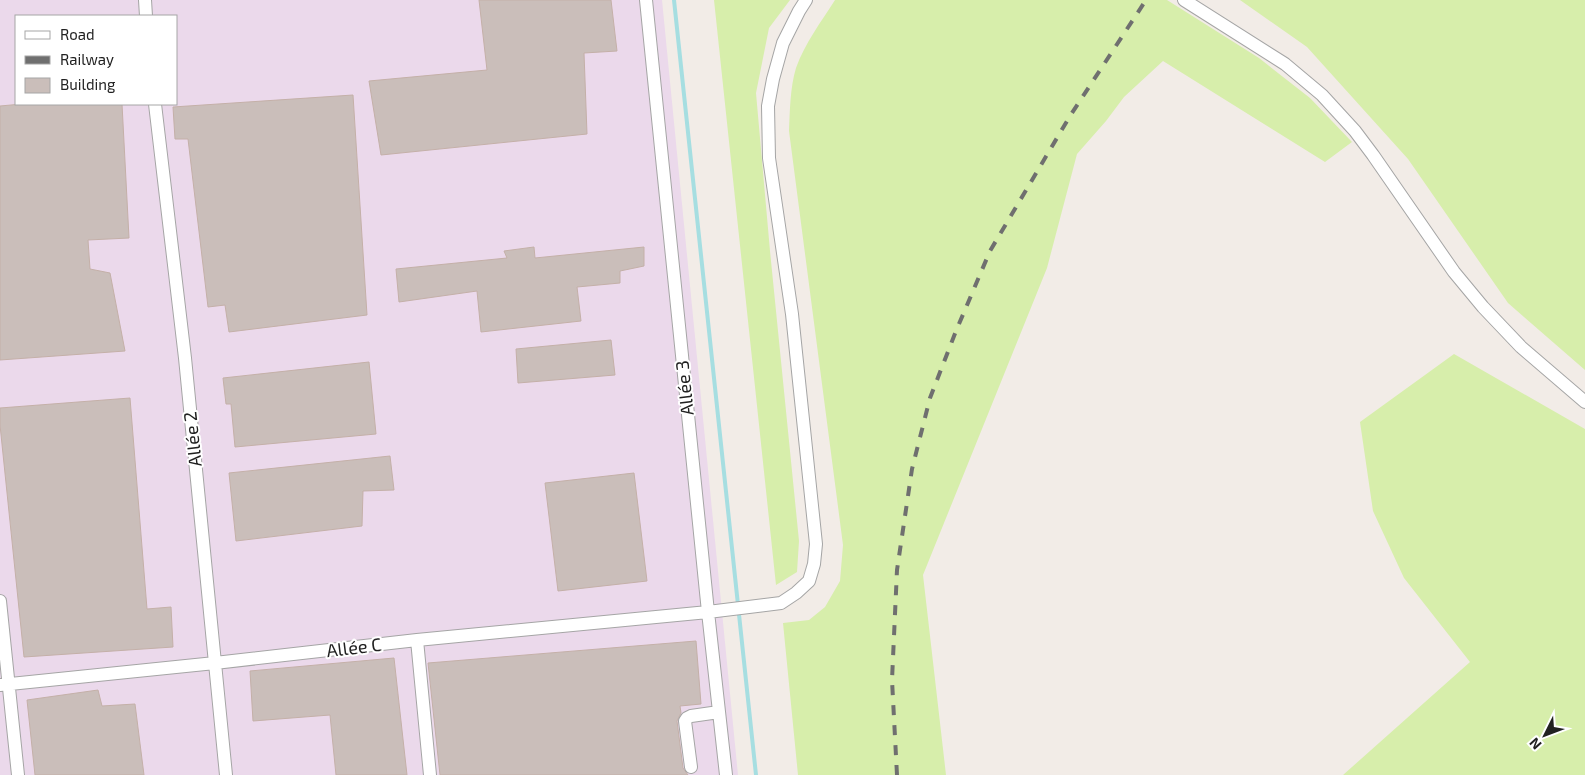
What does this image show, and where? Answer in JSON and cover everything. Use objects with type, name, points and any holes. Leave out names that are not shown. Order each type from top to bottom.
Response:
[{"type":"street","points":[[145,0],[146,15]]},
{"type":"street","name":"Allée 3","points":[[646,0],[712,611],[719,712],[726,775]]},
{"type":"street","name":"Allée C","points":[[4,685],[417,640],[712,611],[781,602],[796,593],[809,581],[814,564],[816,544],[792,314],[770,158],[768,106],[772,79],[783,43],[798,11],[806,0]]},
{"type":"street","points":[[1186,1],[1286,64],[1322,95],[1355,131],[1454,272],[1483,307],[1521,347],[1585,402]]},
{"type":"street","name":"Allée 2","points":[[155,105],[185,358],[226,775]]},
{"type":"street","points":[[0,601],[4,685],[18,775]]},
{"type":"street","points":[[417,640],[430,775]]},
{"type":"street","points":[[691,767],[686,718],[719,712]]},
{"type":"shaded area","points":[[0,0],[662,0],[738,775],[0,775]]},
{"type":"green space","points":[[714,0],[790,0],[769,28],[756,93],[799,541],[797,572],[776,585]]},
{"type":"green space","points":[[835,0],[1167,0],[1259,58],[1310,98],[1352,142],[1325,162],[1163,61],[1124,97],[1077,154],[1047,268],[923,575],[946,775],[798,775],[783,623],[809,620],[825,607],[840,581],[843,545],[789,131],[791,91],[796,68],[809,41]]},
{"type":"green space","points":[[1240,0],[1585,0],[1585,370],[1508,303],[1408,159],[1307,47]]},
{"type":"green space","points":[[1454,354],[1585,429],[1585,775],[1343,775],[1470,662],[1404,578],[1373,511],[1360,422]]},
{"type":"building","points":[[479,0],[611,0],[617,51],[584,53],[587,134],[381,155],[369,81],[487,70]]},
{"type":"building","points":[[353,95],[367,315],[229,332],[225,305],[208,307],[188,139],[175,139],[173,107]]},
{"type":"building","points":[[122,105],[129,238],[88,240],[90,269],[110,273],[125,351],[0,360],[0,106]]},
{"type":"building","points":[[534,247],[535,258],[644,247],[644,266],[620,271],[620,283],[577,287],[581,321],[481,332],[477,291],[399,302],[396,269],[507,258],[504,251]]},
{"type":"building","points":[[611,340],[615,375],[518,383],[516,349]]},
{"type":"building","points":[[369,362],[376,434],[235,447],[231,404],[226,404],[223,378]]},
{"type":"building","points":[[130,398],[147,609],[171,607],[173,647],[24,657],[0,425],[0,408]]},
{"type":"building","points":[[390,456],[394,490],[363,491],[362,526],[236,541],[229,473]]},
{"type":"building","points":[[634,473],[647,581],[558,591],[545,483]]},
{"type":"building","points":[[696,641],[701,704],[680,706],[681,713],[677,721],[683,768],[688,775],[440,775],[428,663]]},
{"type":"building","points":[[394,658],[407,775],[336,775],[330,715],[253,721],[250,671]]},
{"type":"building","points":[[98,690],[102,706],[135,704],[144,775],[35,775],[27,700]]},
{"type":"waterway","points":[[674,0],[756,775]]},
{"type":"railway","points":[[897,775],[892,680],[897,570],[912,469],[930,398],[990,251],[1070,116],[1146,0]]}]
